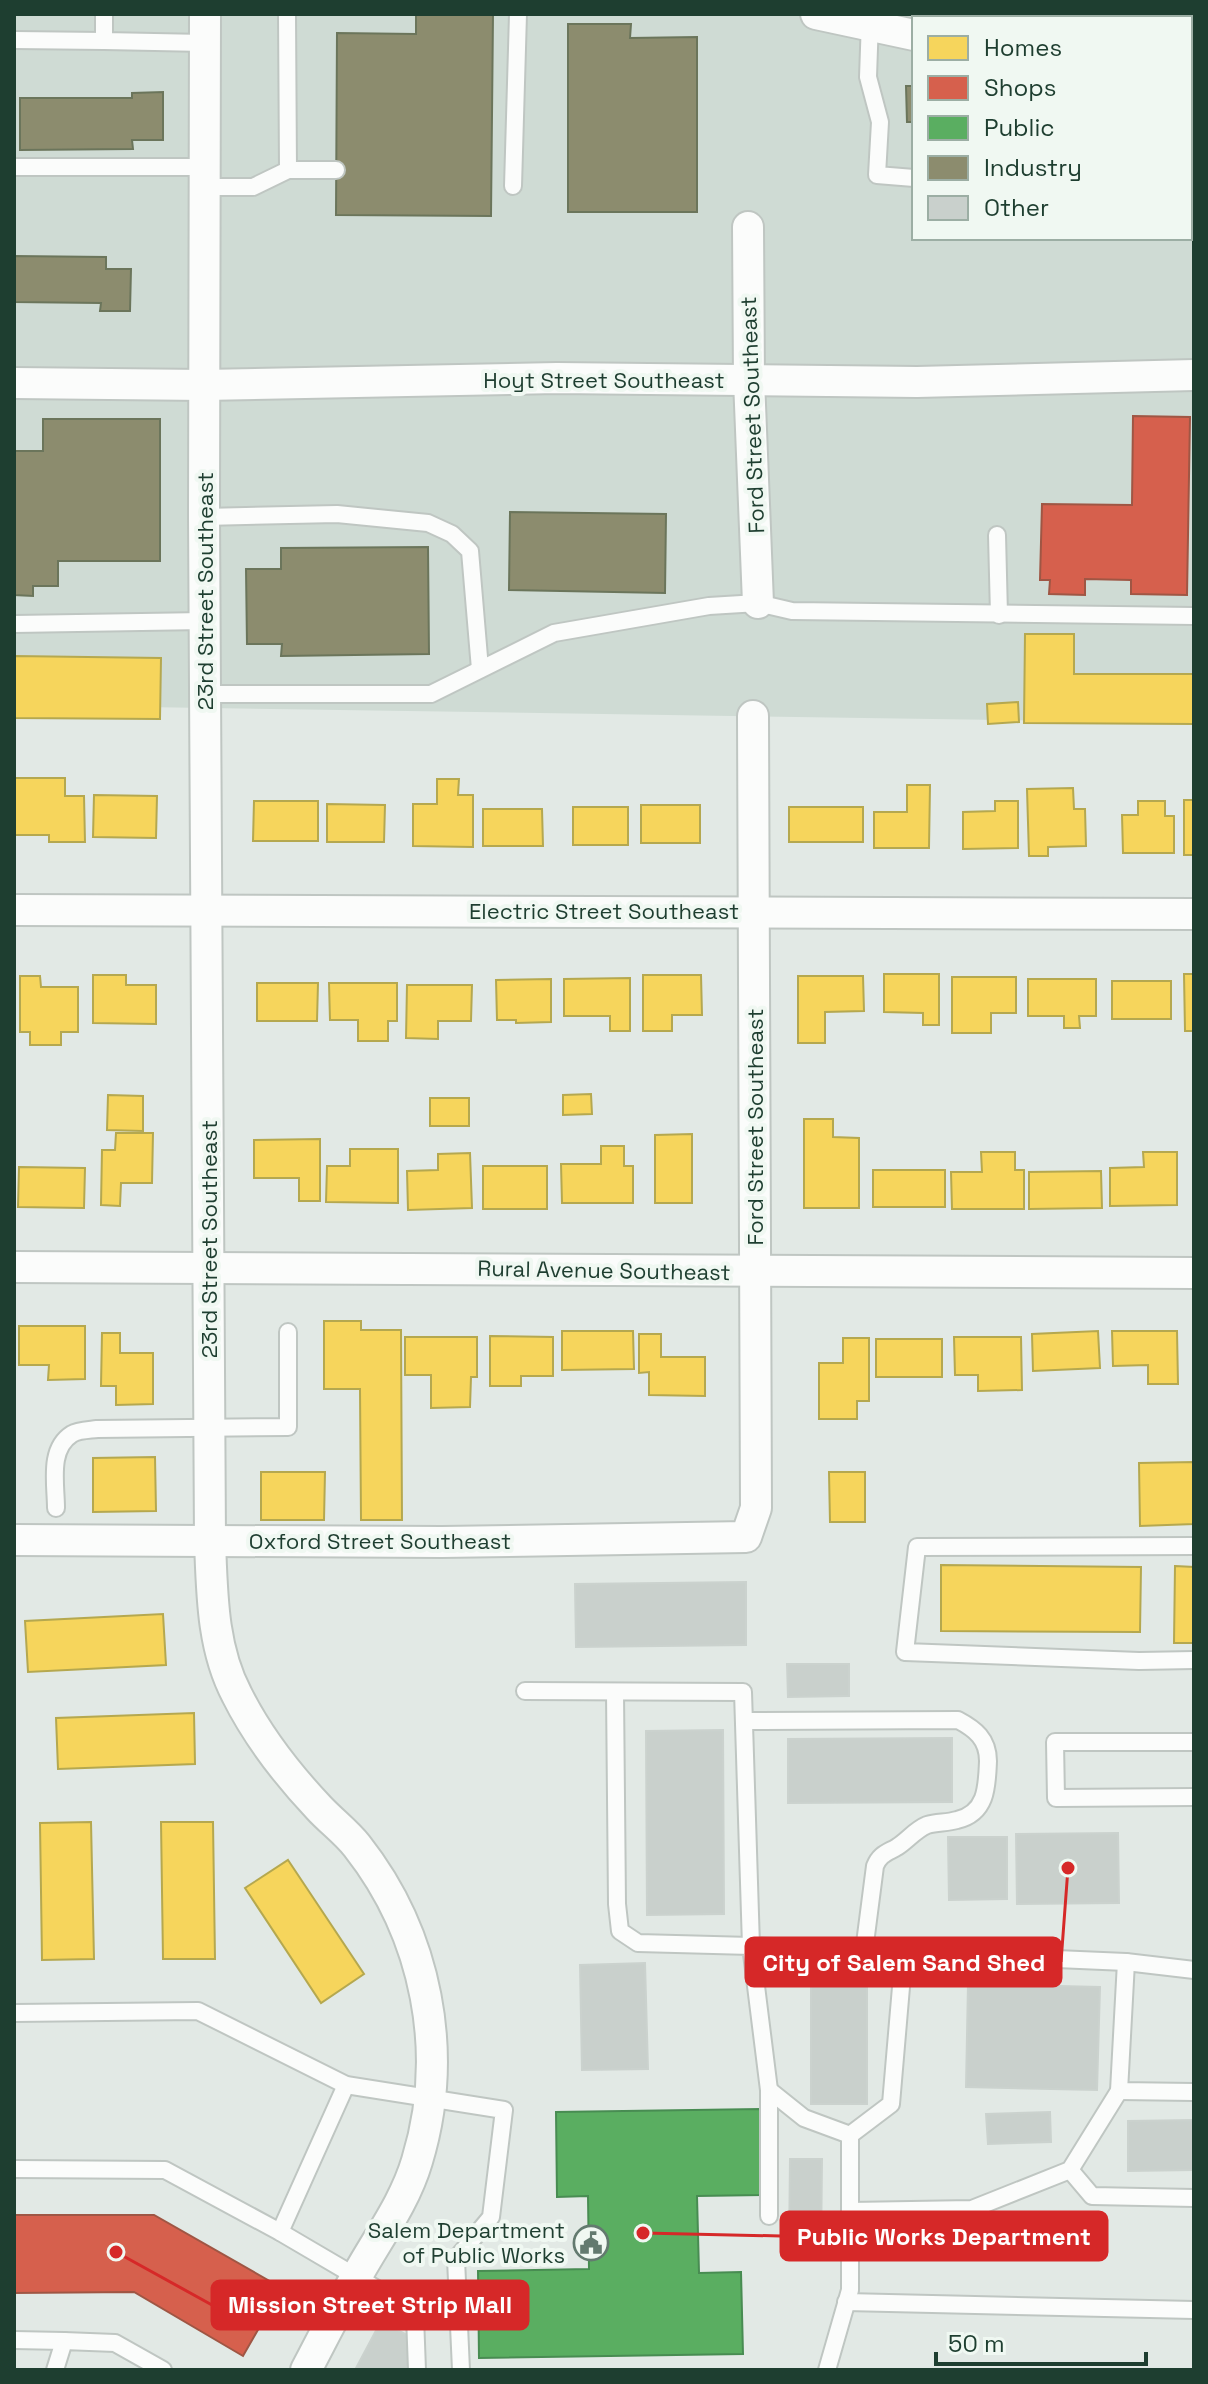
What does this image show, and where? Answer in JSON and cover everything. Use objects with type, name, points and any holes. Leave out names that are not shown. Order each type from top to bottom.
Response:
[{"type":"street","points":[[816,14],[870,20],[912,34]]},
{"type":"street","name":"23rd Street Southeast","points":[[205,29],[204,517],[212,1609],[220,1649],[235,1692],[258,1734],[288,1774],[363,1854],[384,1884],[409,1934],[424,1981],[431,2031],[428,2099],[424,2135],[416,2166],[396,2210],[306,2370]]},
{"type":"street","name":"Ford Street Southeast","points":[[748,227],[749,380],[758,603]]},
{"type":"street","name":"Hoyt Street Southeast","points":[[14,383],[204,385],[557,378],[917,382],[1194,375]]},
{"type":"street","name":"Ford Street Southeast","points":[[746,1537],[756,1508],[753,716]]},
{"type":"street","name":"Electric Street Southeast","points":[[14,910],[1194,914]]},
{"type":"street","name":"Rural Avenue Southeast","points":[[14,1267],[1194,1273]]},
{"type":"street","name":"Oxford Street Southeast","points":[[14,1540],[442,1542],[746,1537]]},
{"type":"lane","points":[[104,14],[104,41]]},
{"type":"lane","points":[[287,14],[288,170]]},
{"type":"lane","points":[[513,186],[518,14]]},
{"type":"lane","points":[[870,20],[868,77],[880,122],[877,175],[912,178]]},
{"type":"lane","points":[[14,40],[104,41],[205,29]]},
{"type":"lane","points":[[14,167],[205,177],[253,187],[288,170],[336,170]]},
{"type":"lane","points":[[204,517],[337,514],[428,523],[452,534],[470,551],[480,669]]},
{"type":"lane","points":[[997,535],[999,615]]},
{"type":"lane","points":[[205,694],[431,694],[554,633],[709,606],[758,603],[792,611],[1194,616]]},
{"type":"lane","points":[[14,624],[205,621]]},
{"type":"lane","points":[[56,1508],[55,1457],[61,1444],[73,1432],[97,1429],[288,1427],[288,1332]]},
{"type":"lane","points":[[1194,1546],[917,1547],[905,1652],[1139,1661],[1194,1660]]},
{"type":"lane","points":[[525,1691],[743,1692],[751,1946],[769,2090],[769,2216]]},
{"type":"lane","points":[[615,1692],[617,1904],[620,1931],[638,1943],[1126,1962],[1194,1970]]},
{"type":"lane","points":[[744,1721],[958,1720],[978,1730],[988,1752],[987,1794],[974,1812],[959,1820],[918,1829],[906,1841],[880,1856],[875,1866],[864,1951]]},
{"type":"lane","points":[[1194,1742],[1055,1742],[1056,1798],[1194,1797]]},
{"type":"lane","points":[[850,2135],[891,2104],[904,1952]]},
{"type":"lane","points":[[850,2211],[972,2209],[1070,2170],[1119,2091],[1126,1962]]},
{"type":"lane","points":[[14,2013],[198,2011],[346,2085],[504,2110],[491,2217],[456,2259],[461,2370]]},
{"type":"lane","points":[[280,2232],[346,2085]]},
{"type":"lane","points":[[769,2090],[804,2118],[850,2135]]},
{"type":"lane","points":[[1119,2091],[1194,2092]]},
{"type":"lane","points":[[827,2370],[850,2290],[850,2135]]},
{"type":"lane","points":[[14,2169],[165,2170],[280,2232],[401,2303],[415,2316],[417,2370]]},
{"type":"lane","points":[[1070,2170],[1092,2196],[1194,2198]]},
{"type":"lane","points":[[846,2302],[1194,2310]]},
{"type":"lane","points":[[14,2340],[115,2343],[163,2370]]},
{"type":"lane","points":[[55,2370],[64,2341]]},
{"type":"shaded area","points":[[14,14],[1194,14],[1194,723],[14,705]]},
{"type":"building: Homes","points":[[1025,634],[1074,634],[1074,674],[1194,674],[1194,724],[1024,723]]},
{"type":"building: Homes","points":[[14,656],[161,658],[160,719],[14,718]]},
{"type":"building: Homes","points":[[1018,702],[1019,722],[988,724],[987,704]]},
{"type":"building: Homes","points":[[15,778],[65,778],[65,796],[84,796],[85,842],[49,842],[49,835],[15,835]]},
{"type":"building: Homes","points":[[437,779],[459,779],[458,795],[473,795],[473,847],[413,846],[413,804],[437,804]]},
{"type":"building: Homes","points":[[907,785],[930,785],[929,848],[874,848],[874,812],[907,812]]},
{"type":"building: Homes","points":[[1073,788],[1074,809],[1085,809],[1086,846],[1048,847],[1048,856],[1029,856],[1027,789]]},
{"type":"building: Homes","points":[[94,795],[157,796],[156,838],[93,837]]},
{"type":"building: Homes","points":[[1184,800],[1194,800],[1194,855],[1184,855]]},
{"type":"building: Homes","points":[[254,801],[318,801],[318,841],[253,841]]},
{"type":"building: Homes","points":[[995,801],[1018,801],[1018,848],[963,849],[963,812],[995,811]]},
{"type":"building: Homes","points":[[1138,801],[1165,801],[1165,816],[1174,816],[1174,853],[1123,853],[1122,815],[1138,815]]},
{"type":"building: Homes","points":[[327,804],[385,805],[384,842],[327,842]]},
{"type":"building: Homes","points":[[641,805],[700,805],[700,843],[641,843]]},
{"type":"building: Homes","points":[[573,807],[628,807],[628,845],[573,845]]},
{"type":"building: Homes","points":[[789,807],[863,807],[863,842],[789,842]]},
{"type":"building: Homes","points":[[483,809],[542,809],[543,846],[483,846]]},
{"type":"building: Homes","points":[[884,974],[939,974],[939,1025],[923,1025],[923,1013],[884,1012]]},
{"type":"building: Homes","points":[[1184,974],[1194,974],[1194,1031],[1185,1031]]},
{"type":"building: Homes","points":[[93,975],[126,975],[126,985],[156,985],[156,1024],[93,1023]]},
{"type":"building: Homes","points":[[643,975],[701,975],[702,1015],[672,1015],[672,1031],[643,1031]]},
{"type":"building: Homes","points":[[20,976],[40,976],[41,987],[78,987],[78,1032],[61,1032],[61,1045],[30,1045],[30,1032],[20,1032]]},
{"type":"building: Homes","points":[[798,976],[863,976],[864,1011],[825,1012],[825,1043],[798,1043]]},
{"type":"building: Homes","points":[[952,977],[1016,977],[1016,1013],[991,1013],[991,1033],[952,1033]]},
{"type":"building: Homes","points":[[630,978],[630,1031],[610,1031],[610,1016],[564,1016],[564,979]]},
{"type":"building: Homes","points":[[551,979],[551,1022],[497,1020],[496,980]]},
{"type":"building: Homes","points":[[1028,979],[1096,979],[1096,1016],[1079,1016],[1080,1028],[1064,1028],[1064,1016],[1028,1016]]},
{"type":"building: Homes","points":[[1112,981],[1171,981],[1171,1019],[1112,1019]]},
{"type":"building: Homes","points":[[257,983],[318,983],[317,1021],[257,1021]]},
{"type":"building: Homes","points":[[329,983],[397,983],[397,1021],[388,1021],[388,1041],[358,1041],[358,1020],[330,1020]]},
{"type":"building: Homes","points":[[407,985],[472,985],[471,1021],[438,1021],[438,1039],[406,1038]]},
{"type":"building: Homes","points":[[591,1094],[592,1114],[563,1115],[563,1095]]},
{"type":"building: Homes","points":[[108,1095],[143,1096],[143,1131],[107,1130]]},
{"type":"building: Homes","points":[[430,1098],[469,1098],[469,1126],[430,1126]]},
{"type":"building: Homes","points":[[804,1119],[833,1119],[833,1137],[859,1138],[859,1208],[804,1208]]},
{"type":"building: Homes","points":[[116,1133],[153,1133],[152,1183],[121,1183],[120,1206],[101,1205],[102,1150],[115,1150]]},
{"type":"building: Homes","points":[[692,1134],[692,1203],[655,1203],[655,1135]]},
{"type":"building: Homes","points":[[320,1139],[320,1201],[299,1201],[299,1178],[254,1178],[254,1140]]},
{"type":"building: Homes","points":[[601,1146],[624,1146],[624,1166],[633,1166],[633,1203],[562,1203],[561,1164],[601,1164]]},
{"type":"building: Homes","points":[[350,1149],[398,1149],[398,1203],[326,1202],[327,1166],[350,1166]]},
{"type":"building: Homes","points":[[981,1152],[1015,1152],[1015,1170],[1024,1170],[1024,1209],[952,1209],[951,1172],[982,1172]]},
{"type":"building: Homes","points":[[1143,1152],[1177,1152],[1177,1205],[1110,1206],[1110,1168],[1144,1167]]},
{"type":"building: Homes","points":[[470,1153],[472,1208],[408,1210],[407,1171],[438,1170],[438,1154]]},
{"type":"building: Homes","points":[[483,1166],[547,1166],[547,1209],[483,1209]]},
{"type":"building: Homes","points":[[19,1167],[85,1168],[84,1208],[18,1207]]},
{"type":"building: Homes","points":[[873,1170],[945,1170],[945,1207],[873,1207]]},
{"type":"building: Homes","points":[[1101,1171],[1102,1208],[1029,1209],[1029,1172]]},
{"type":"building: Homes","points":[[324,1321],[361,1321],[361,1330],[401,1330],[402,1520],[361,1520],[360,1389],[324,1389]]},
{"type":"building: Homes","points":[[19,1326],[85,1326],[85,1379],[48,1380],[49,1365],[19,1365]]},
{"type":"building: Homes","points":[[562,1331],[633,1331],[634,1369],[562,1370]]},
{"type":"building: Homes","points":[[1098,1331],[1100,1368],[1033,1371],[1032,1334]]},
{"type":"building: Homes","points":[[1112,1331],[1177,1331],[1178,1384],[1148,1384],[1148,1365],[1113,1366]]},
{"type":"building: Homes","points":[[102,1333],[120,1333],[120,1353],[153,1353],[153,1404],[116,1405],[116,1386],[101,1386]]},
{"type":"building: Homes","points":[[639,1334],[661,1334],[661,1357],[705,1357],[705,1396],[649,1395],[649,1372],[639,1373]]},
{"type":"building: Homes","points":[[490,1336],[553,1337],[553,1376],[521,1376],[521,1386],[490,1386]]},
{"type":"building: Homes","points":[[405,1337],[477,1337],[477,1377],[471,1377],[470,1407],[431,1408],[431,1375],[405,1375]]},
{"type":"building: Homes","points":[[954,1337],[1021,1337],[1022,1390],[978,1391],[978,1375],[955,1375]]},
{"type":"building: Homes","points":[[843,1338],[869,1338],[869,1401],[857,1401],[857,1419],[819,1419],[819,1363],[843,1363]]},
{"type":"building: Homes","points":[[876,1339],[942,1339],[942,1377],[876,1377]]},
{"type":"building: Homes","points":[[155,1457],[156,1511],[93,1512],[93,1458]]},
{"type":"building: Homes","points":[[1194,1462],[1194,1524],[1140,1526],[1139,1463]]},
{"type":"building: Homes","points":[[261,1472],[325,1472],[324,1520],[261,1520]]},
{"type":"building: Homes","points":[[829,1472],[865,1472],[865,1522],[830,1522]]},
{"type":"building: Homes","points":[[941,1565],[1141,1567],[1140,1632],[941,1631]]},
{"type":"building: Homes","points":[[1175,1566],[1194,1567],[1194,1643],[1174,1643]]},
{"type":"building: Homes","points":[[163,1614],[166,1665],[28,1672],[25,1621]]},
{"type":"building: Homes","points":[[194,1713],[195,1764],[58,1769],[56,1718]]},
{"type":"building: Homes","points":[[91,1822],[94,1959],[42,1960],[40,1823]]},
{"type":"building: Homes","points":[[161,1822],[213,1822],[215,1959],[163,1959]]},
{"type":"building: Homes","points":[[288,1860],[364,1974],[321,2003],[245,1888]]},
{"type":"building: Shops","points":[[1133,416],[1190,417],[1187,595],[1131,594],[1131,580],[1085,579],[1085,595],[1049,594],[1050,580],[1040,580],[1042,504],[1132,505]]},
{"type":"building: Shops","points":[[14,2215],[154,2215],[282,2288],[243,2356],[134,2292],[14,2293]]},
{"type":"building: Public","points":[[760,2109],[762,2195],[697,2196],[699,2273],[741,2272],[743,2354],[479,2358],[478,2271],[589,2269],[588,2196],[557,2197],[556,2112]]},
{"type":"building: Industry","points":[[416,14],[493,14],[491,216],[336,215],[337,33],[416,34]]},
{"type":"building: Industry","points":[[568,24],[631,24],[630,38],[697,37],[697,212],[568,212]]},
{"type":"building: Industry","points":[[906,86],[912,86],[912,122],[907,122]]},
{"type":"building: Industry","points":[[163,92],[163,140],[132,140],[133,149],[20,150],[20,98],[132,98],[132,93]]},
{"type":"building: Industry","points":[[14,256],[106,257],[106,269],[131,269],[130,311],[100,311],[101,303],[14,302]]},
{"type":"building: Industry","points":[[43,419],[160,419],[160,561],[58,561],[58,586],[33,586],[33,596],[14,595],[14,451],[43,451]]},
{"type":"building: Industry","points":[[510,512],[666,514],[665,593],[509,590]]},
{"type":"building: Industry","points":[[428,547],[429,654],[281,656],[282,644],[247,644],[246,569],[281,569],[281,548]]},
{"type":"building: Other","points":[[746,1582],[746,1645],[576,1647],[575,1584]]},
{"type":"building: Other","points":[[787,1664],[849,1664],[849,1696],[788,1697]]},
{"type":"building: Other","points":[[723,1730],[724,1914],[647,1915],[646,1731]]},
{"type":"building: Other","points":[[952,1738],[952,1802],[788,1803],[788,1739]]},
{"type":"building: Other","points":[[1118,1833],[1119,1903],[1017,1904],[1016,1834]]},
{"type":"building: Other","points":[[948,1837],[1007,1837],[1007,1899],[949,1900]]},
{"type":"building: Other","points":[[645,1963],[648,2069],[582,2070],[580,1965]]},
{"type":"building: Other","points":[[811,1963],[867,1963],[867,2104],[811,2104]]},
{"type":"building: Other","points":[[968,1984],[1100,1987],[1097,2090],[966,2087]]},
{"type":"building: Other","points":[[1050,2112],[1051,2142],[988,2144],[986,2114]]},
{"type":"building: Other","points":[[1194,2120],[1194,2170],[1128,2171],[1128,2121]]},
{"type":"building: Other","points":[[790,2159],[822,2159],[821,2251],[789,2251]]},
{"type":"building: Other","points":[[381,2321],[409,2336],[409,2370],[355,2370]]},
{"type":"place","name":"City of Salem Sand Shed","points":[[1068,1868]]},
{"type":"place","name":"Public Works Department","points":[[643,2233]]},
{"type":"place","name":"Salem Department of Public Works","points":[[591,2243]]},
{"type":"place","name":"Mission Street Strip Mall","points":[[116,2252]]}]
